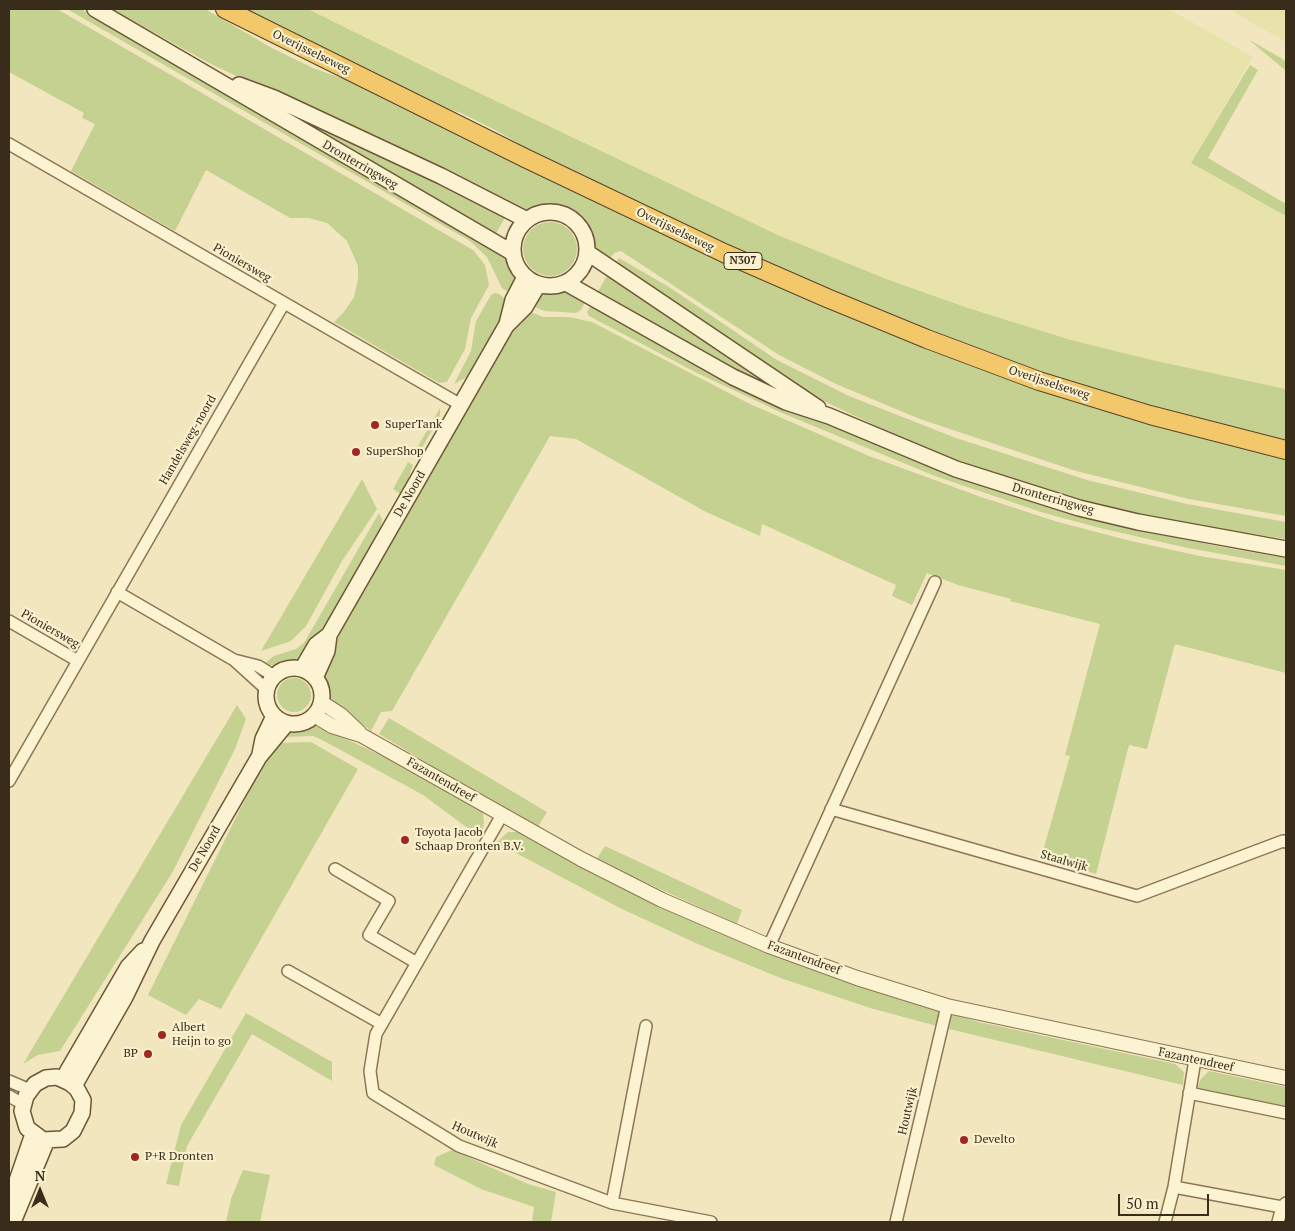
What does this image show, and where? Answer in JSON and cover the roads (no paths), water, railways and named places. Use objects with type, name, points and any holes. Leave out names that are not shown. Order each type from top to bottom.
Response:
[{"type":"highway","name":"Overijsselseweg","points":[[224,9],[551,171],[724,253],[927,340],[1039,381],[1150,416],[1286,450]]},
{"type":"main road","name":"Dronterringweg","points":[[95,9],[210,74],[265,110],[513,253]]},
{"type":"main road","name":"Dronterringweg","points":[[210,74],[283,102],[441,176],[527,220]]},
{"type":"main road","points":[[543,212],[552,212],[568,216],[581,228],[588,253],[584,266],[577,276],[566,283],[547,287],[538,285],[524,277],[519,270],[513,253],[516,234],[527,220],[543,212]]},
{"type":"main road","name":"Dronterringweg","points":[[588,253],[830,416]]},
{"type":"main road","name":"De Noord","points":[[308,674],[316,645],[329,635],[506,326],[513,300],[524,277]]},
{"type":"main road","name":"Dronterringweg","points":[[566,283],[733,377],[786,402],[830,416],[956,469],[1079,508],[1138,522],[1286,549]]},
{"type":"main road","name":"De Noord","points":[[506,326],[525,307],[538,285]]},
{"type":"main road","points":[[287,669],[308,674],[321,692],[317,709],[304,722],[280,720],[268,706],[266,689],[274,676],[287,669]]},
{"type":"main road","name":"De Noord","points":[[68,1082],[125,997],[152,941],[259,757],[263,739],[280,720]]},
{"type":"main road","points":[[46,1078],[68,1082],[82,1100],[82,1113],[73,1131],[63,1139],[47,1140],[32,1134],[24,1124],[23,1104],[30,1090],[46,1078]]},
{"type":"main road","points":[[9,1204],[32,1134]]},
{"type":"main road","points":[[13,1222],[47,1140]]},
{"type":"street","name":"Pioniersweg","points":[[9,144],[461,405]]},
{"type":"street","name":"Handelsweg-noord","points":[[9,781],[284,302]]},
{"type":"street","points":[[769,946],[935,582]]},
{"type":"street","points":[[117,592],[234,660],[266,689]]},
{"type":"street","name":"Pioniersweg","points":[[9,621],[78,661]]},
{"type":"street","points":[[234,660],[258,666],[274,676]]},
{"type":"street","name":"Fazantendreef","points":[[317,709],[332,726],[361,735],[502,815],[662,900],[769,946],[857,978],[947,1006],[1286,1078]]},
{"type":"street","name":"Staalwijk","points":[[831,809],[1137,896],[1283,841],[1286,842]]},
{"type":"street","name":"Houtwijk","points":[[502,815],[376,1034],[370,1071],[373,1093],[459,1146],[612,1203],[711,1222]]},
{"type":"street","points":[[335,869],[389,901],[369,934],[417,963]]},
{"type":"street","points":[[288,971],[382,1024]]},
{"type":"street","name":"Houtwijk","points":[[896,1222],[947,1006]]},
{"type":"street","points":[[612,1203],[646,1026]]},
{"type":"street","points":[[1165,1222],[1174,1187],[1195,1060]]},
{"type":"street","points":[[9,1080],[30,1090]]},
{"type":"street","points":[[1189,1093],[1286,1113]]},
{"type":"street","points":[[9,1096],[23,1104]]},
{"type":"street","points":[[1174,1187],[1284,1205],[1278,1222]]},
{"type":"place","name":"SuperTank","points":[[375,425]]},
{"type":"place","name":"SuperShop","points":[[356,452]]},
{"type":"place","name":"Toyota Jacob Schaap Dronten B.V.","points":[[405,840]]},
{"type":"place","name":"Albert Heijn to go","points":[[162,1035]]},
{"type":"place","name":"BP","points":[[148,1054]]},
{"type":"place","name":"Develto","points":[[964,1140]]},
{"type":"place","name":"P+R Dronten","points":[[135,1157]]}]
